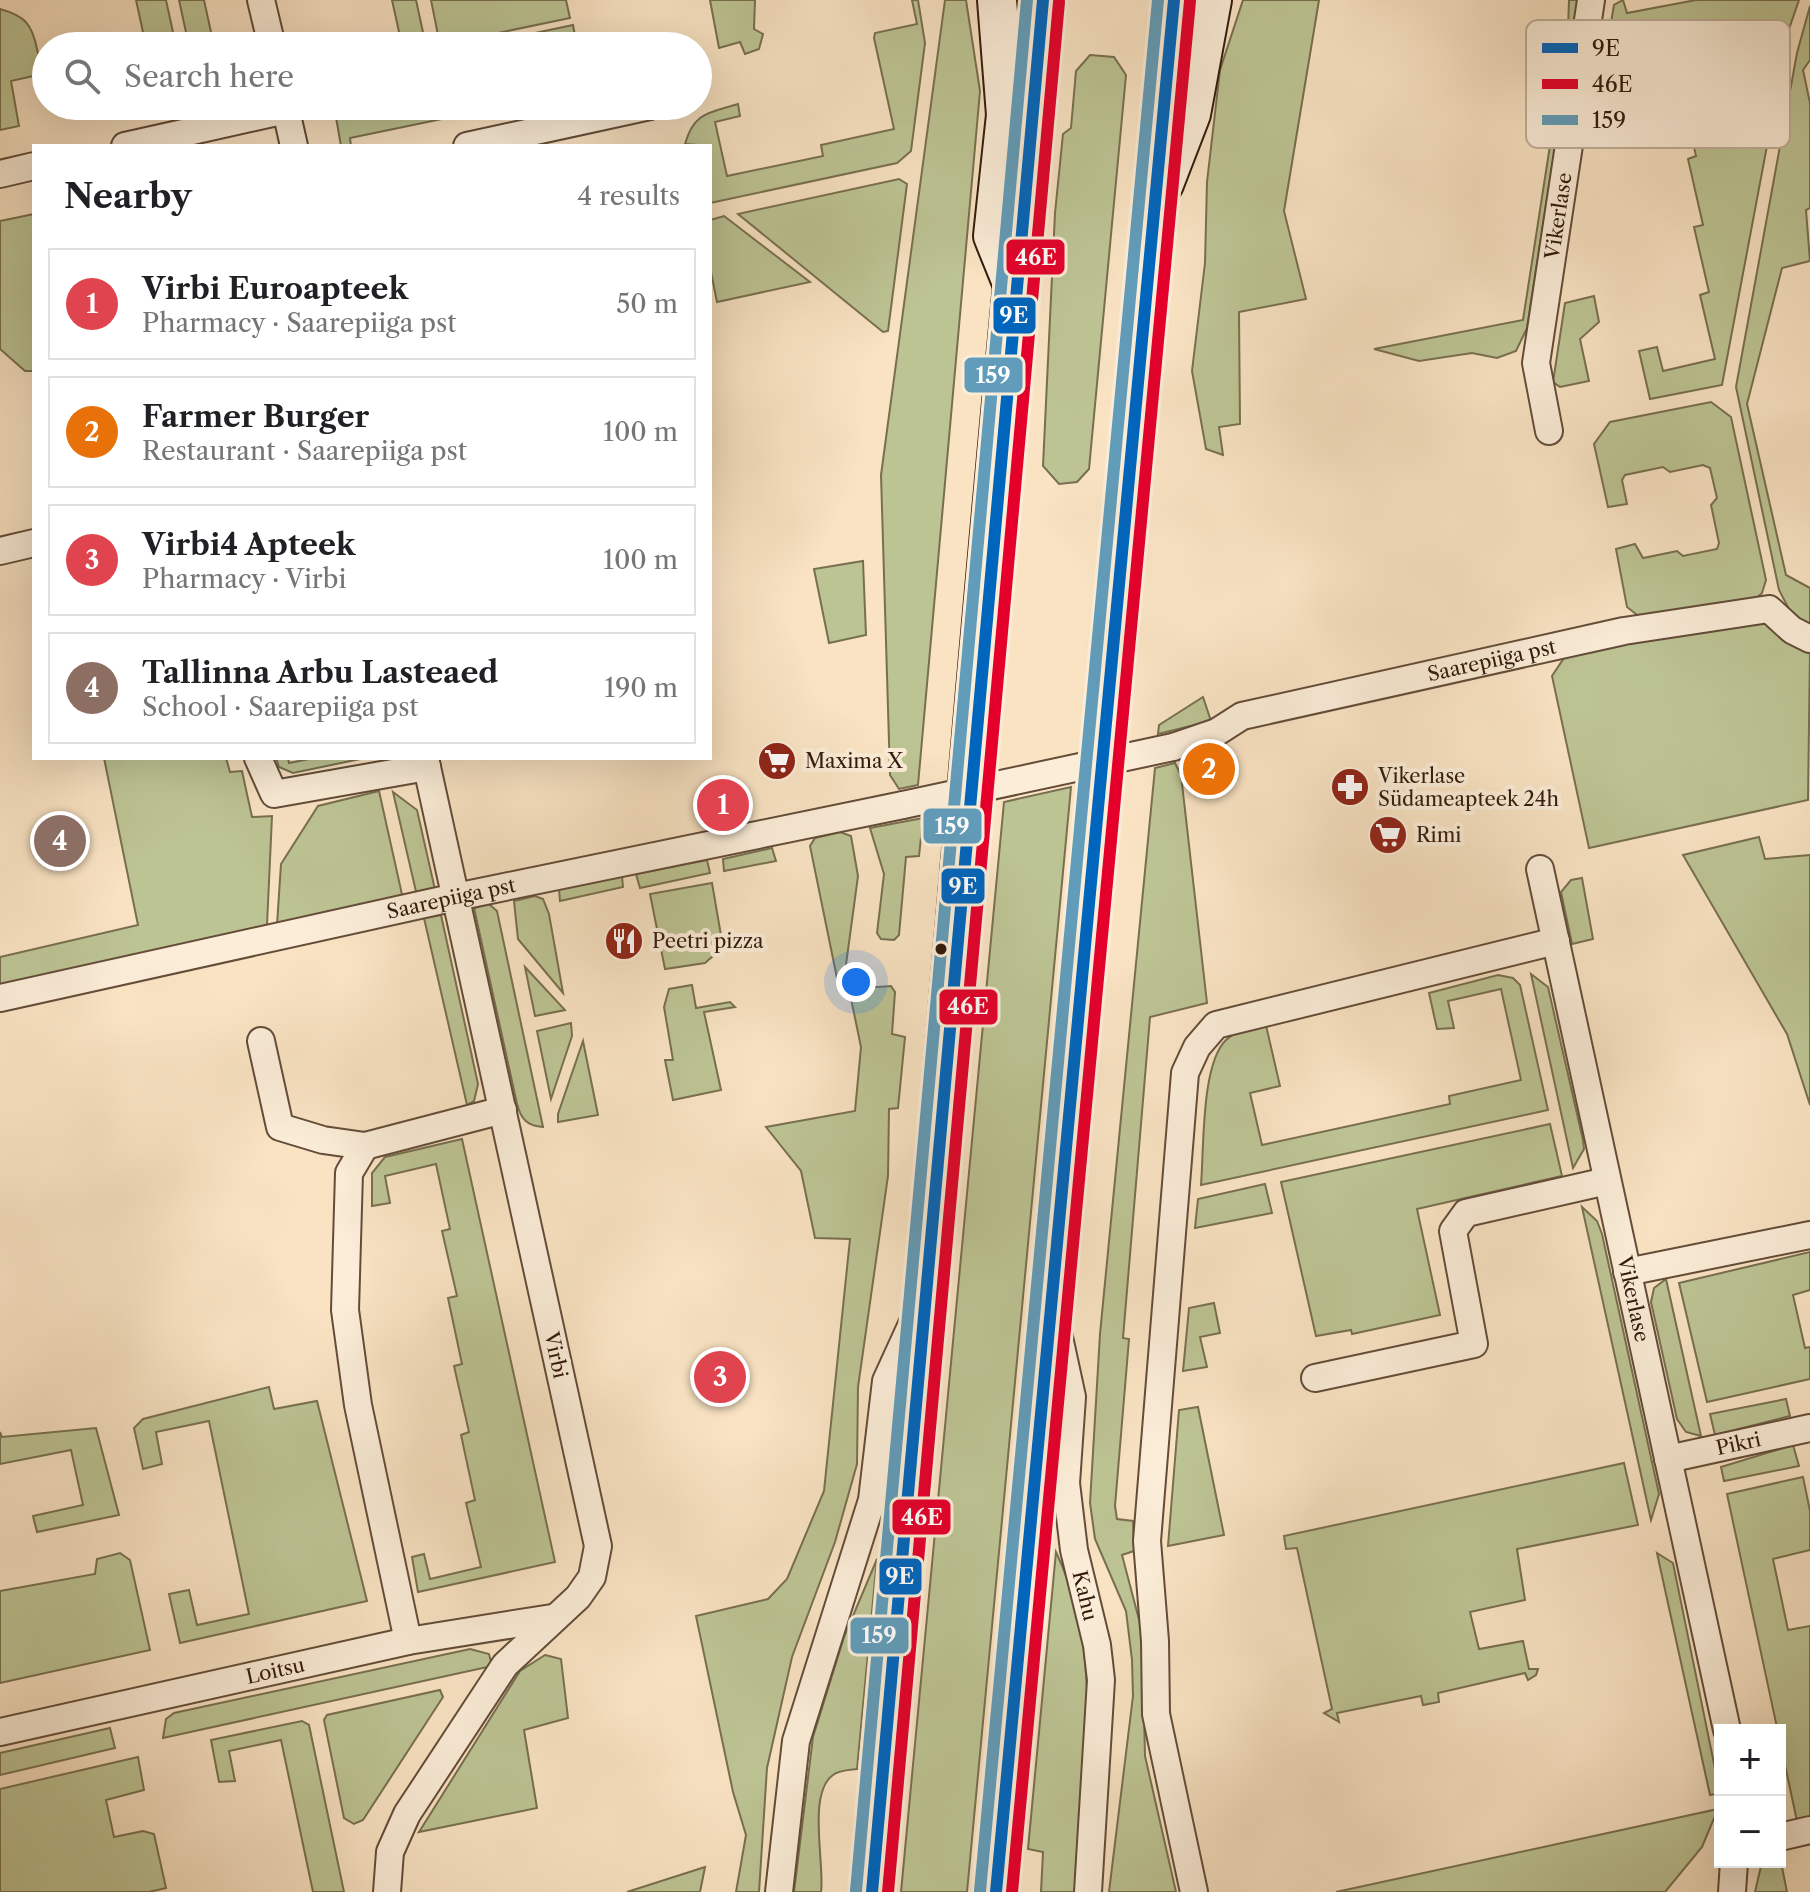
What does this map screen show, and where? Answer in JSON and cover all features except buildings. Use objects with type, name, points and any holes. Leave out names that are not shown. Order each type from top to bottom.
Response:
[{"type":"main road","points":[[872,1892],[928,1290],[951,968],[1043,0]]},
{"type":"main road","points":[[996,1892],[1174,0]]},
{"type":"street","points":[[261,0],[269,32]]},
{"type":"street","points":[[997,0],[1006,115],[993,236],[1014,288]]},
{"type":"street","points":[[1154,213],[1191,114],[1212,0]]},
{"type":"street","name":"Vikerlase","points":[[1588,20],[1591,0]]},
{"type":"street","points":[[133,144],[235,120]]},
{"type":"street","points":[[289,120],[294,144]]},
{"type":"street","points":[[476,144],[586,120]]},
{"type":"street","name":"Vikerlase","points":[[1549,431],[1536,363],[1569,148]]},
{"type":"street","points":[[0,174],[32,166]]},
{"type":"street","points":[[0,551],[32,543]]},
{"type":"street","name":"Saarepiiga pst","points":[[0,998],[456,897],[1173,747],[1217,732],[1242,716],[1679,621],[1769,609],[1792,630],[1810,639]]},
{"type":"street","points":[[258,760],[262,775],[274,794],[426,762]]},
{"type":"street","name":"Virbi","points":[[387,1892],[390,1852],[407,1814],[505,1665],[578,1597],[592,1577],[598,1546],[426,762]]},
{"type":"street","name":"Vikerlase","points":[[1540,869],[1726,1724]]},
{"type":"street","points":[[1194,1892],[1156,1714],[1147,1541],[1185,1073],[1197,1047],[1216,1025],[1556,941]]},
{"type":"street","points":[[261,1041],[280,1127],[323,1140],[365,1146],[503,1110]]},
{"type":"street","points":[[365,1146],[349,1173],[345,1310],[358,1405],[408,1641]]},
{"type":"street","points":[[1315,1378],[1474,1344],[1453,1231],[1466,1213],[1607,1181]]},
{"type":"street","points":[[1627,1272],[1810,1235]]},
{"type":"street","points":[[779,1892],[796,1741],[872,1500],[886,1381],[928,1290]]},
{"type":"street","name":"Kahu","points":[[1051,1302],[1072,1397],[1066,1483],[1074,1550],[1097,1645],[1101,1680],[1088,1892]]},
{"type":"street","name":"Pikri","points":[[1668,1459],[1810,1428]]},
{"type":"street","name":"Loitsu","points":[[0,1732],[408,1641],[552,1618]]},
{"type":"street","points":[[1786,1836],[1810,1830]]},
{"type":"street","points":[[1732,1892],[1734,1868]]},
{"type":"green space","points":[[136,0],[166,0],[173,32],[143,32]]},
{"type":"green space","points":[[179,0],[204,0],[211,32],[186,32]]},
{"type":"green space","points":[[392,0],[416,0],[423,32],[399,32]]},
{"type":"green space","points":[[431,0],[566,0],[570,18],[503,32],[437,32]]},
{"type":"green space","points":[[710,0],[755,0],[754,29],[763,34],[759,49],[745,54],[740,42],[719,48]]},
{"type":"green space","points":[[912,0],[918,0],[925,43],[911,151],[897,163],[712,203],[712,144],[685,144],[698,120],[712,120],[712,112],[738,104],[740,116],[715,122],[727,176],[823,156],[821,145],[894,129],[875,33],[917,24]]},
{"type":"green space","points":[[945,0],[966,0],[980,91],[918,785],[899,789],[890,775],[881,475]]},
{"type":"green space","points":[[1243,0],[1319,0],[1284,211],[1306,299],[1239,312],[1240,424],[1219,427],[1223,455],[1206,449],[1192,371],[1205,263],[1207,182],[1220,70]]},
{"type":"green space","points":[[1569,0],[1578,0],[1575,20],[1568,20]]},
{"type":"green space","points":[[1623,0],[1627,13],[1696,0],[1799,0],[1790,26],[1790,20],[1611,20],[1614,5]]},
{"type":"green space","points":[[1810,6],[1810,60],[1803,70],[1810,103],[1810,208],[1806,210],[1810,261],[1782,268],[1747,404],[1786,575],[1810,588],[1810,624],[1792,615],[1779,590],[1736,387],[1780,148],[1790,148],[1790,91]]},
{"type":"green space","points":[[0,9],[21,18],[30,27],[32,76],[11,81],[19,126],[0,130]]},
{"type":"green space","points":[[573,25],[574,32],[540,32]]},
{"type":"green space","points":[[1090,55],[1114,57],[1126,75],[1089,469],[1077,482],[1059,484],[1043,466],[1055,213],[1063,134],[1071,128],[1076,71]]},
{"type":"green space","points":[[336,120],[437,120],[350,138],[351,144],[341,144]]},
{"type":"green space","points":[[1550,148],[1555,148],[1527,328],[1516,351],[1497,358],[1472,353],[1419,361],[1374,349],[1523,320]]},
{"type":"green space","points":[[1694,148],[1767,148],[1722,385],[1650,399],[1639,351],[1657,347],[1663,371],[1715,359],[1700,295],[1709,292],[1694,227],[1703,225],[1688,159],[1696,156]]},
{"type":"green space","points":[[899,179],[907,184],[888,331],[883,332],[738,214]]},
{"type":"green space","points":[[32,214],[32,371],[25,371],[0,349],[0,221]]},
{"type":"green space","points":[[724,216],[810,282],[717,302],[712,277],[712,219]]},
{"type":"green space","points":[[1594,296],[1599,322],[1580,339],[1589,381],[1560,387],[1553,382],[1565,303]]},
{"type":"green space","points":[[1711,402],[1731,417],[1766,580],[1762,593],[1753,601],[1646,622],[1627,607],[1616,549],[1635,544],[1643,558],[1677,551],[1683,556],[1717,549],[1719,543],[1711,505],[1717,498],[1710,468],[1703,465],[1670,472],[1663,467],[1625,475],[1622,480],[1627,504],[1608,507],[1594,444],[1610,422]]},
{"type":"green space","points":[[863,561],[866,635],[829,643],[814,569]]},
{"type":"green space","points":[[1762,622],[1810,650],[1808,800],[1589,848],[1552,676],[1566,655],[1712,623]]},
{"type":"green space","points":[[1203,697],[1211,721],[1158,734],[1159,725]]},
{"type":"green space","points":[[104,760],[227,760],[230,772],[242,771],[252,817],[272,816],[267,925],[0,986],[0,957],[138,925]]},
{"type":"green space","points":[[277,760],[288,760],[289,763],[355,760],[293,773],[279,767]]},
{"type":"green space","points":[[1175,763],[1181,775],[1207,1003],[1150,1017],[1123,1338],[1129,1339],[1115,1506],[1117,1519],[1133,1521],[1134,1551],[1122,1555],[1142,1631],[1145,1756],[1176,1892],[1109,1892],[1133,1696],[1132,1660],[1126,1611],[1095,1539],[1090,1503],[1100,1334],[1155,768]]},
{"type":"green space","points":[[1071,787],[967,1892],[901,1892],[1004,802]]},
{"type":"green space","points":[[379,791],[403,899],[277,925],[281,864],[318,806]]},
{"type":"green space","points":[[393,792],[417,810],[436,894],[417,896]]},
{"type":"green space","points":[[923,818],[919,856],[906,857],[899,935],[894,940],[881,939],[877,933],[884,874],[870,828]]},
{"type":"green space","points":[[840,832],[851,836],[858,876],[845,972],[848,986],[839,988],[810,846],[815,838]]},
{"type":"green space","points":[[1759,837],[1765,859],[1810,855],[1810,1105],[1787,1034],[1683,855]]},
{"type":"green space","points":[[772,848],[776,861],[724,871],[723,859]]},
{"type":"green space","points":[[707,860],[710,873],[640,888],[636,874]]},
{"type":"green space","points":[[622,876],[623,887],[560,901],[559,889]]},
{"type":"green space","points":[[1582,878],[1593,939],[1572,944],[1561,892],[1571,880]]},
{"type":"green space","points":[[712,883],[723,947],[705,963],[665,969],[650,894]]},
{"type":"green space","points":[[535,896],[543,899],[549,914],[563,993],[518,939],[514,901]]},
{"type":"green space","points":[[489,904],[497,911],[543,1127],[526,1121],[517,1104],[474,908]]},
{"type":"green space","points":[[441,915],[478,1084],[474,1101],[467,1105],[424,918]]},
{"type":"green space","points":[[525,967],[565,1010],[535,1016]]},
{"type":"green space","points":[[1531,974],[1548,987],[1583,1140],[1584,1149],[1573,1168]]},
{"type":"green space","points":[[1498,975],[1513,978],[1520,985],[1548,1110],[1201,1185],[1208,1087],[1218,1052],[1230,1036],[1265,1021],[1280,1086],[1250,1093],[1262,1145],[1450,1104],[1449,1096],[1521,1080],[1501,989],[1448,1001],[1454,1028],[1437,1029],[1429,993]]},
{"type":"green space","points":[[692,985],[696,1008],[730,1002],[735,1007],[704,1012],[721,1090],[673,1100],[665,1060],[673,1060],[664,1007],[669,989]]},
{"type":"green space","points":[[891,986],[895,992],[892,1034],[905,1037],[898,1108],[889,1109],[888,1176],[858,1387],[857,1464],[835,1542],[792,1657],[767,1768],[759,1892],[736,1892],[746,1835],[733,1792],[696,1616],[768,1599],[787,1579],[824,1491],[850,1239],[815,1238],[801,1171],[766,1127],[855,1111],[861,1047],[849,989]]},
{"type":"green space","points":[[571,1023],[572,1036],[551,1099],[537,1031]]},
{"type":"green space","points":[[583,1041],[598,1115],[558,1122],[558,1114]]},
{"type":"green space","points":[[1550,1124],[1562,1176],[1417,1209],[1440,1315],[1352,1334],[1351,1330],[1316,1336],[1281,1182]]},
{"type":"green space","points":[[462,1139],[555,1562],[418,1592],[412,1557],[424,1554],[430,1579],[481,1567],[466,1503],[475,1500],[461,1435],[469,1432],[454,1366],[462,1364],[448,1298],[457,1296],[442,1231],[450,1229],[436,1164],[385,1176],[390,1203],[372,1206],[372,1173],[385,1157]]},
{"type":"green space","points":[[1265,1184],[1272,1213],[1195,1228],[1198,1199]]},
{"type":"green space","points":[[1582,1207],[1597,1221],[1602,1234],[1659,1494],[1651,1520]]},
{"type":"green space","points":[[1810,1252],[1810,1290],[1793,1295],[1805,1348],[1810,1347],[1810,1379],[1707,1402],[1679,1283]]},
{"type":"green space","points":[[1666,1279],[1701,1436],[1686,1432],[1677,1419],[1651,1302],[1654,1288]]},
{"type":"green space","points":[[1214,1303],[1220,1333],[1200,1337],[1207,1367],[1183,1371],[1189,1308]]},
{"type":"green space","points":[[269,1387],[274,1409],[317,1401],[367,1601],[180,1643],[169,1594],[189,1590],[197,1625],[249,1614],[209,1421],[156,1432],[162,1464],[143,1469],[134,1428],[143,1419]]},
{"type":"green space","points":[[1786,1399],[1790,1416],[1715,1435],[1710,1414]]},
{"type":"green space","points":[[1198,1407],[1224,1535],[1168,1546],[1179,1410]]},
{"type":"green space","points":[[96,1428],[119,1515],[37,1532],[33,1516],[83,1505],[71,1450],[0,1464],[0,1432],[2,1437]]},
{"type":"green space","points":[[1793,1445],[1799,1466],[1724,1481],[1721,1467]]},
{"type":"green space","points":[[1624,1463],[1638,1525],[1517,1549],[1525,1600],[1470,1612],[1479,1649],[1523,1641],[1529,1669],[1538,1669],[1536,1675],[1528,1680],[1525,1673],[1438,1693],[1439,1702],[1423,1705],[1421,1696],[1337,1713],[1339,1722],[1324,1713],[1332,1709],[1297,1548],[1286,1549],[1284,1536]]},
{"type":"green space","points":[[1803,1477],[1810,1511],[1810,1550],[1773,1559],[1788,1630],[1810,1626],[1810,1817],[1797,1821],[1786,1770],[1786,1724],[1776,1724],[1727,1494]]},
{"type":"green space","points":[[1056,1552],[1072,1593],[1086,1677],[1086,1763],[1075,1892],[1041,1892],[1043,1852],[1028,1849]]},
{"type":"green space","points":[[120,1553],[130,1560],[150,1650],[0,1683],[0,1591],[95,1574],[97,1559]]},
{"type":"green space","points":[[1657,1553],[1673,1563],[1714,1764],[1714,1794],[1710,1795]]},
{"type":"green space","points":[[877,1559],[857,1769],[833,1775],[825,1784],[821,1797],[821,1892],[794,1892],[813,1737],[844,1637]]},
{"type":"green space","points":[[470,1649],[489,1654],[492,1666],[163,1738],[166,1719],[174,1713]]},
{"type":"green space","points":[[545,1655],[561,1659],[568,1718],[524,1730],[537,1808],[419,1832],[520,1671]]},
{"type":"green space","points":[[440,1690],[443,1697],[363,1820],[354,1824],[344,1818],[324,1720],[327,1715]]},
{"type":"green space","points":[[302,1721],[309,1725],[344,1892],[313,1892],[281,1740],[229,1751],[235,1781],[219,1782],[211,1740]]},
{"type":"green space","points":[[110,1728],[115,1748],[0,1775],[0,1753]]},
{"type":"green space","points":[[138,1757],[144,1790],[106,1800],[114,1837],[143,1831],[154,1834],[166,1888],[149,1892],[0,1892],[0,1789]]},
{"type":"green space","points":[[1714,1810],[1714,1818],[1702,1847],[1665,1892],[1336,1892]]},
{"type":"green space","points":[[705,1867],[700,1892],[627,1892]]},
{"type":"green space","points":[[1761,1868],[1782,1868],[1787,1892],[1755,1892]]},
{"type":"transit line","name":"159","points":[[856,1891],[1027,0]]},
{"type":"transit line","name":"9E","points":[[872,1892],[1043,0]]},
{"type":"transit line","name":"159","points":[[980,1891],[1158,0]]},
{"type":"transit line","name":"9E","points":[[996,1892],[1174,0]]},
{"type":"transit line","name":"46E","points":[[1012,1892],[1190,1]]},
{"type":"transit line","name":"46E","points":[[888,1892],[1059,2]]},
{"type":"place","name":"Maxima X","points":[[777,761]]},
{"type":"place","name":"Farmer Burger","points":[[1209,769]]},
{"type":"place","name":"Vikerlase Südameapteek 24h","points":[[1350,787]]},
{"type":"place","name":"Virbi Euroapteek","points":[[723,805]]},
{"type":"place","name":"Rimi","points":[[1388,835]]},
{"type":"place","name":"Tallinna Arbu Lasteaed","points":[[60,841]]},
{"type":"place","name":"Peetri pizza","points":[[624,941]]},
{"type":"place","name":"Virbi4 Apteek","points":[[720,1377]]}]
